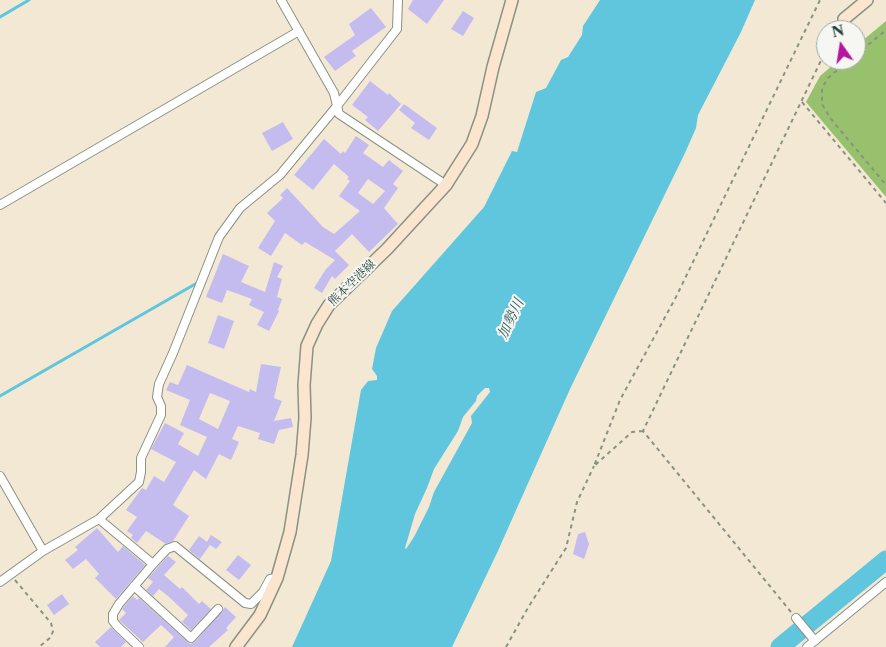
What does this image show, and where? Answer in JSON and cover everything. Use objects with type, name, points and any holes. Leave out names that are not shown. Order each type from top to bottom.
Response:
[{"type":"main road","name":"熊本空港線","points":[[236,647],[260,616],[277,578],[290,532],[302,455],[307,346],[317,324],[329,305],[387,249],[446,185],[472,144],[482,116],[493,67],[512,0]]},
{"type":"main road","points":[[844,19],[867,0]]},
{"type":"street","points":[[281,0],[334,93],[339,114],[446,185]]},
{"type":"street","points":[[0,582],[43,551],[99,519],[139,482],[141,458],[161,415],[161,406],[157,397],[159,384],[219,237],[240,208],[280,175],[397,29],[398,0]]},
{"type":"street","points":[[0,205],[299,31]]},
{"type":"street","points":[[0,476],[43,551]]},
{"type":"street","points":[[99,519],[153,564]]},
{"type":"street","points":[[140,647],[114,621],[113,614],[119,604],[167,549],[175,546],[244,603],[251,604],[256,600],[270,579],[277,578]]},
{"type":"street","points":[[807,647],[814,639],[886,582]]},
{"type":"street","points":[[134,586],[191,638],[218,609]]},
{"type":"street","points":[[796,618],[814,639]]},
{"type":"path","points":[[506,647],[566,548],[577,502],[594,466],[620,400],[676,297],[820,0]]},
{"type":"path","points":[[866,46],[886,30]]},
{"type":"path","points":[[644,431],[817,70]]},
{"type":"path","points":[[837,70],[828,78],[822,88],[822,104],[826,113],[886,185]]},
{"type":"path","points":[[802,102],[886,203]]},
{"type":"path","points":[[594,466],[632,432],[644,431]]},
{"type":"path","points":[[644,431],[796,618]]},
{"type":"path","points":[[10,575],[52,623],[53,631],[51,637],[39,647]]},
{"type":"green space","points":[[886,21],[886,197],[806,102],[820,76],[827,70],[866,70],[866,38]]},
{"type":"water","name":"加勢川","points":[[600,0],[755,0],[741,32],[698,115],[696,128],[685,153],[570,389],[497,553],[452,647],[292,647],[331,561],[361,390],[368,381],[377,380],[377,376],[372,369],[376,348],[392,311],[484,207],[512,151],[517,152],[536,92],[546,88],[561,60],[568,57],[582,35],[583,26]],"holes":[[[485,388],[489,388],[490,392],[471,416],[472,423],[434,492],[429,507],[406,549],[415,514],[434,469],[458,431],[463,417],[476,401],[477,396]]]},
{"type":"building","points":[[413,0],[444,0],[427,24],[408,9]]},
{"type":"building","points":[[371,8],[386,27],[352,51],[356,56],[335,71],[324,57],[355,35],[349,24]]},
{"type":"building","points":[[463,11],[474,18],[463,36],[451,29]]},
{"type":"building","points":[[370,81],[388,95],[389,93],[401,104],[378,131],[365,120],[368,117],[352,105]]},
{"type":"building","points":[[404,104],[437,128],[429,140],[411,128],[415,123],[399,110]]},
{"type":"building","points":[[283,122],[293,139],[272,151],[262,133]]},
{"type":"building","points":[[356,136],[369,145],[363,153],[383,167],[389,160],[403,171],[393,184],[398,188],[384,208],[398,224],[369,252],[352,234],[335,251],[349,265],[335,279],[332,276],[322,293],[314,288],[326,269],[335,260],[305,242],[302,245],[285,233],[271,256],[258,248],[275,221],[267,213],[283,198],[280,195],[287,188],[323,227],[334,234],[360,211],[339,196],[350,181],[347,179],[349,177],[334,164],[313,190],[294,175],[324,139],[341,154],[343,151],[345,153]],"holes":[[[368,179],[385,191],[373,204],[358,193]]]},
{"type":"building","points":[[223,254],[249,266],[241,282],[265,292],[274,262],[283,266],[277,277],[282,279],[277,297],[282,299],[279,311],[269,331],[257,325],[264,312],[249,305],[252,299],[227,290],[222,303],[206,297]]},
{"type":"building","points":[[218,315],[234,321],[224,349],[208,343]]},
{"type":"building","points":[[261,364],[281,367],[274,398],[282,401],[274,421],[291,418],[293,427],[279,430],[274,444],[258,439],[260,433],[238,426],[232,439],[239,442],[231,460],[219,454],[206,479],[194,470],[173,505],[189,516],[173,541],[166,544],[146,531],[137,543],[131,538],[133,535],[127,531],[137,517],[126,510],[142,488],[146,490],[154,476],[164,482],[176,462],[151,449],[165,423],[184,433],[178,444],[198,456],[207,437],[180,425],[190,400],[166,390],[170,382],[178,385],[187,365],[249,392],[250,389],[256,392]],"holes":[[[210,393],[230,401],[218,429],[199,419]]]},
{"type":"building","points":[[97,528],[118,552],[123,546],[145,565],[116,599],[95,578],[99,574],[86,559],[73,569],[65,560],[78,550],[75,547]]},
{"type":"building","points":[[585,532],[589,544],[584,559],[573,554],[578,534]]},
{"type":"building","points":[[211,535],[222,542],[216,549],[210,545],[200,559],[189,550],[199,536],[207,542]]},
{"type":"building","points":[[238,555],[251,565],[239,580],[226,570]]},
{"type":"building","points":[[168,556],[176,562],[164,575],[180,589],[182,587],[199,604],[202,601],[211,609],[191,630],[182,622],[188,615],[168,596],[159,589],[153,596],[146,590],[153,582],[148,578]]},
{"type":"building","points":[[62,594],[69,604],[54,615],[47,605]]},
{"type":"building","points":[[133,596],[137,600],[139,598],[190,644],[195,642],[225,607],[236,617],[226,628],[228,630],[209,647],[165,647],[174,637],[161,625],[143,642],[119,620],[126,613],[122,609]]},
{"type":"building","points":[[111,627],[126,642],[121,647],[100,647],[95,642]]},
{"type":"waterway","points":[[0,17],[29,0]]},
{"type":"waterway","points":[[0,396],[197,283]]},
{"type":"waterway","points":[[780,647],[886,560]]}]
